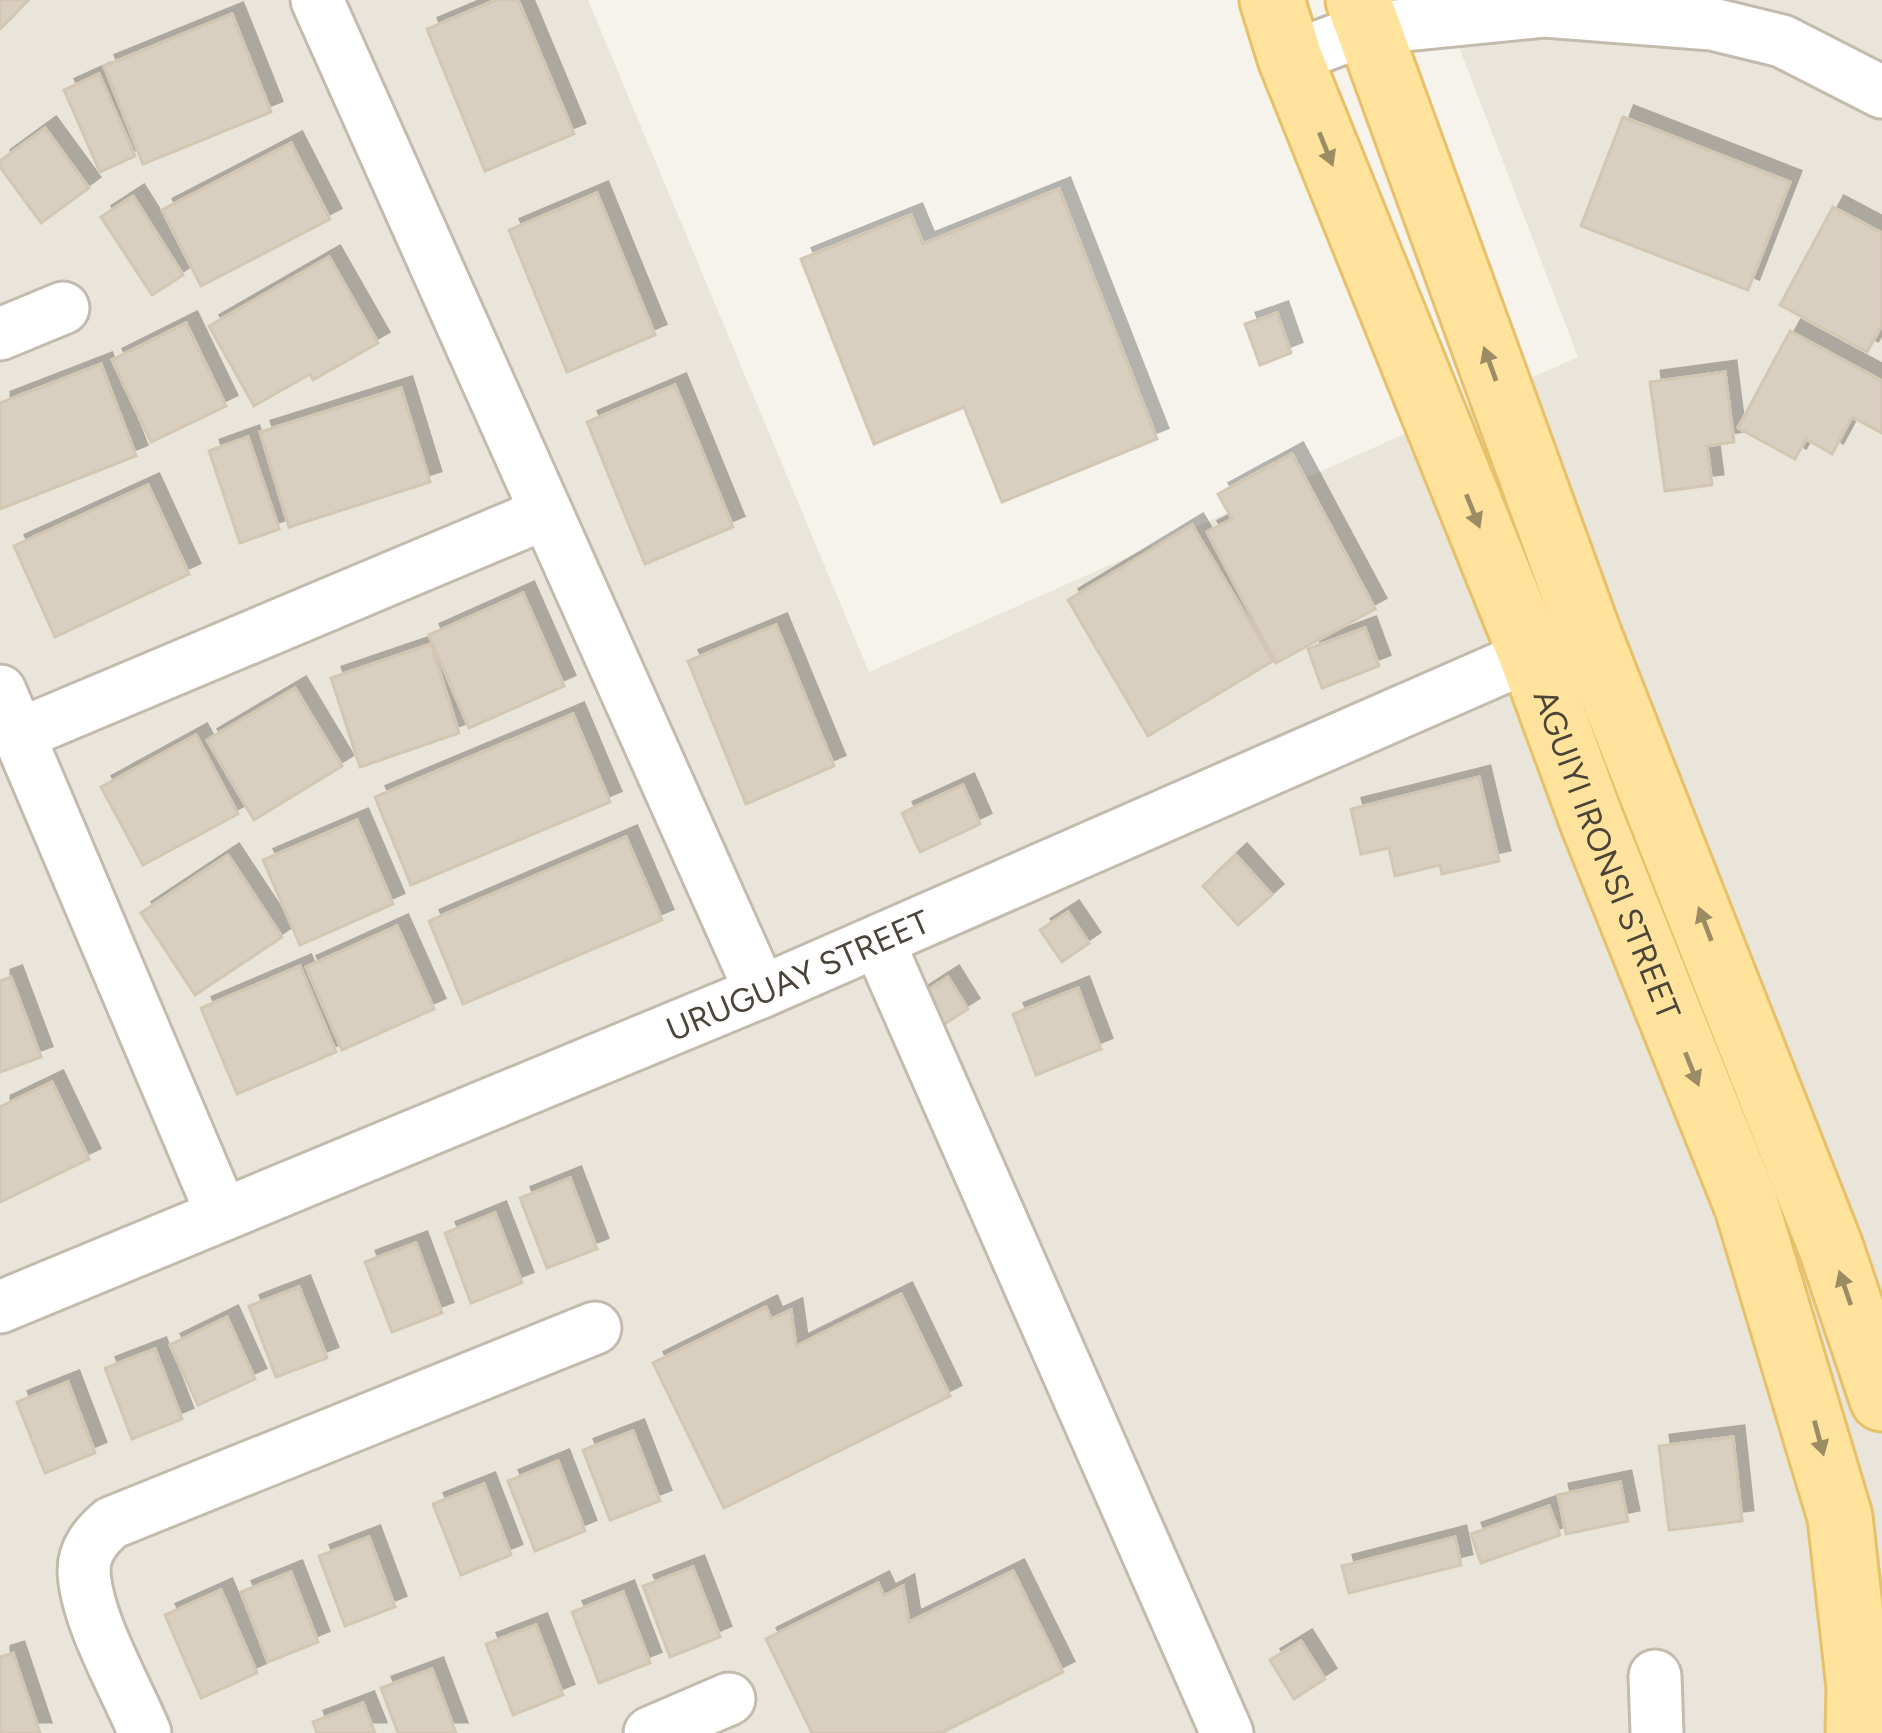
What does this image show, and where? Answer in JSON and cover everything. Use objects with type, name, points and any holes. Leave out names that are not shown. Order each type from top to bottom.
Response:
[{"type":"main road","name":"AGUIYI IRONSI STREET","points":[[1362,14],[1590,637],[1832,1248],[1882,1399]]},
{"type":"main road","name":"AGUIYI IRONSI STREET","points":[[1281,29],[1747,1208],[1840,1516],[1859,1687],[1858,1733]]},
{"type":"street","points":[[317,0],[761,992]]},
{"type":"street","points":[[1281,29],[1362,14],[1720,12],[1882,92]]},
{"type":"street","points":[[0,334],[63,308]]},
{"type":"street","points":[[223,1214],[9,713],[546,512]]},
{"type":"street","name":"URUGUAY STREET","points":[[0,1307],[761,992],[1531,655],[1590,637]]},
{"type":"street","points":[[878,941],[1227,1733]]},
{"type":"street","points":[[145,1733],[94,1614],[84,1569],[92,1541],[111,1523],[595,1328]]},
{"type":"street","points":[[1654,1676],[1658,1733]]},
{"type":"street","points":[[650,1733],[729,1700]]},
{"type":"shaded area","points":[[0,0],[588,0],[869,672],[1578,357],[1441,0],[1882,0],[1882,1733],[0,1733]]},
{"type":"building","points":[[0,0],[28,0],[0,29]]},
{"type":"building","points":[[496,0],[518,0],[574,134],[485,171],[427,29]]},
{"type":"building","points":[[232,14],[271,112],[143,164],[104,66]]},
{"type":"building","points":[[99,74],[135,156],[100,172],[64,90]]},
{"type":"building","points":[[1623,117],[1790,182],[1748,290],[1581,226]]},
{"type":"building","points":[[45,128],[89,188],[41,223],[0,161]]},
{"type":"building","points":[[291,143],[330,219],[201,286],[162,210]]},
{"type":"building","points":[[1059,189],[1157,439],[1002,502],[964,407],[874,444],[801,259],[911,215],[923,244]]},
{"type":"building","points":[[597,193],[655,335],[567,372],[509,230]]},
{"type":"building","points":[[133,196],[183,275],[152,295],[101,217]]},
{"type":"building","points":[[1833,207],[1882,233],[1882,325],[1867,352],[1780,305]]},
{"type":"building","points":[[329,257],[378,343],[254,406],[209,326]]},
{"type":"building","points":[[1277,313],[1291,353],[1260,365],[1245,324]]},
{"type":"building","points":[[186,323],[226,406],[151,442],[112,360]]},
{"type":"building","points":[[1790,331],[1882,381],[1882,433],[1852,417],[1832,454],[1806,439],[1795,459],[1738,428]]},
{"type":"building","points":[[101,364],[136,456],[0,509],[0,403]]},
{"type":"building","points":[[1725,372],[1734,442],[1707,446],[1712,485],[1665,491],[1650,382]]},
{"type":"building","points":[[675,385],[733,527],[645,564],[587,422]]},
{"type":"building","points":[[401,388],[430,482],[289,527],[260,432]]},
{"type":"building","points":[[248,437],[279,529],[240,543],[209,451]]},
{"type":"building","points":[[1292,454],[1375,609],[1276,663],[1207,532],[1232,519],[1218,494]]},
{"type":"building","points":[[148,485],[189,574],[55,637],[14,546]]},
{"type":"building","points":[[1192,525],[1273,661],[1148,736],[1068,600]]},
{"type":"building","points":[[523,593],[564,686],[469,728],[429,635]]},
{"type":"building","points":[[776,625],[834,766],[746,804],[688,661]]},
{"type":"building","points":[[1365,628],[1379,666],[1322,688],[1308,649]]},
{"type":"building","points":[[431,644],[459,733],[360,767],[331,678]]},
{"type":"building","points":[[295,688],[342,766],[254,820],[207,740]]},
{"type":"building","points":[[573,714],[610,802],[411,885],[375,797]]},
{"type":"building","points":[[196,735],[238,814],[143,865],[101,787]]},
{"type":"building","points":[[1479,777],[1499,861],[1442,874],[1440,865],[1395,876],[1389,848],[1361,854],[1351,809]]},
{"type":"building","points":[[963,785],[980,824],[920,852],[902,813]]},
{"type":"building","points":[[357,820],[393,904],[300,945],[263,860]]},
{"type":"building","points":[[626,837],[662,920],[463,1004],[429,921]]},
{"type":"building","points":[[228,855],[282,937],[195,995],[141,913]]},
{"type":"building","points":[[1236,855],[1272,895],[1238,925],[1203,886]]},
{"type":"building","points":[[1068,912],[1089,943],[1062,962],[1040,930]]},
{"type":"building","points":[[397,926],[434,1009],[342,1050],[306,967]]},
{"type":"building","points":[[300,966],[336,1052],[237,1094],[201,1008]]},
{"type":"building","points":[[11,977],[41,1057],[0,1072],[0,981]]},
{"type":"building","points":[[948,977],[968,1009],[929,1034],[908,1003]]},
{"type":"building","points":[[1078,988],[1101,1049],[1036,1075],[1013,1014]]},
{"type":"building","points":[[52,1082],[89,1159],[0,1202],[0,1107]]},
{"type":"building","points":[[570,1178],[597,1249],[547,1268],[520,1198]]},
{"type":"building","points":[[495,1213],[522,1283],[471,1303],[445,1233]]},
{"type":"building","points":[[416,1243],[442,1313],[392,1332],[365,1262]]},
{"type":"building","points":[[299,1287],[327,1358],[276,1377],[249,1306]]},
{"type":"building","points":[[901,1294],[950,1396],[724,1508],[653,1363],[766,1307],[771,1319],[791,1310],[796,1346]]},
{"type":"building","points":[[227,1317],[255,1379],[198,1405],[170,1345]]},
{"type":"building","points":[[155,1349],[182,1419],[132,1439],[105,1368]]},
{"type":"building","points":[[68,1382],[95,1453],[45,1473],[17,1402]]},
{"type":"building","points":[[633,1431],[660,1501],[610,1520],[583,1450]]},
{"type":"building","points":[[1733,1437],[1742,1521],[1669,1530],[1659,1446]]},
{"type":"building","points":[[558,1461],[585,1531],[535,1551],[508,1481]]},
{"type":"building","points":[[1620,1482],[1628,1521],[1566,1534],[1558,1495]]},
{"type":"building","points":[[484,1484],[511,1555],[461,1575],[433,1504]]},
{"type":"building","points":[[1549,1506],[1560,1535],[1481,1563],[1471,1534]]},
{"type":"building","points":[[369,1537],[395,1607],[345,1626],[319,1556]]},
{"type":"building","points":[[1455,1537],[1461,1565],[1349,1593],[1342,1566]]},
{"type":"building","points":[[693,1567],[720,1637],[670,1657],[643,1586]]},
{"type":"building","points":[[1013,1571],[1063,1672],[941,1733],[812,1733],[766,1639],[878,1583],[884,1596],[903,1586],[909,1622]]},
{"type":"building","points":[[291,1572],[318,1642],[268,1662],[241,1592]]},
{"type":"building","points":[[221,1590],[257,1673],[201,1698],[165,1615]]},
{"type":"building","points":[[623,1592],[650,1663],[599,1683],[572,1612]]},
{"type":"building","points":[[536,1625],[563,1695],[513,1715],[486,1644]]},
{"type":"building","points":[[1301,1641],[1325,1679],[1294,1699],[1270,1660]]},
{"type":"building","points":[[13,1653],[40,1733],[0,1733],[0,1657]]},
{"type":"building","points":[[432,1669],[456,1733],[398,1733],[381,1688]]},
{"type":"building","points":[[363,1703],[375,1733],[317,1733],[313,1722]]}]
